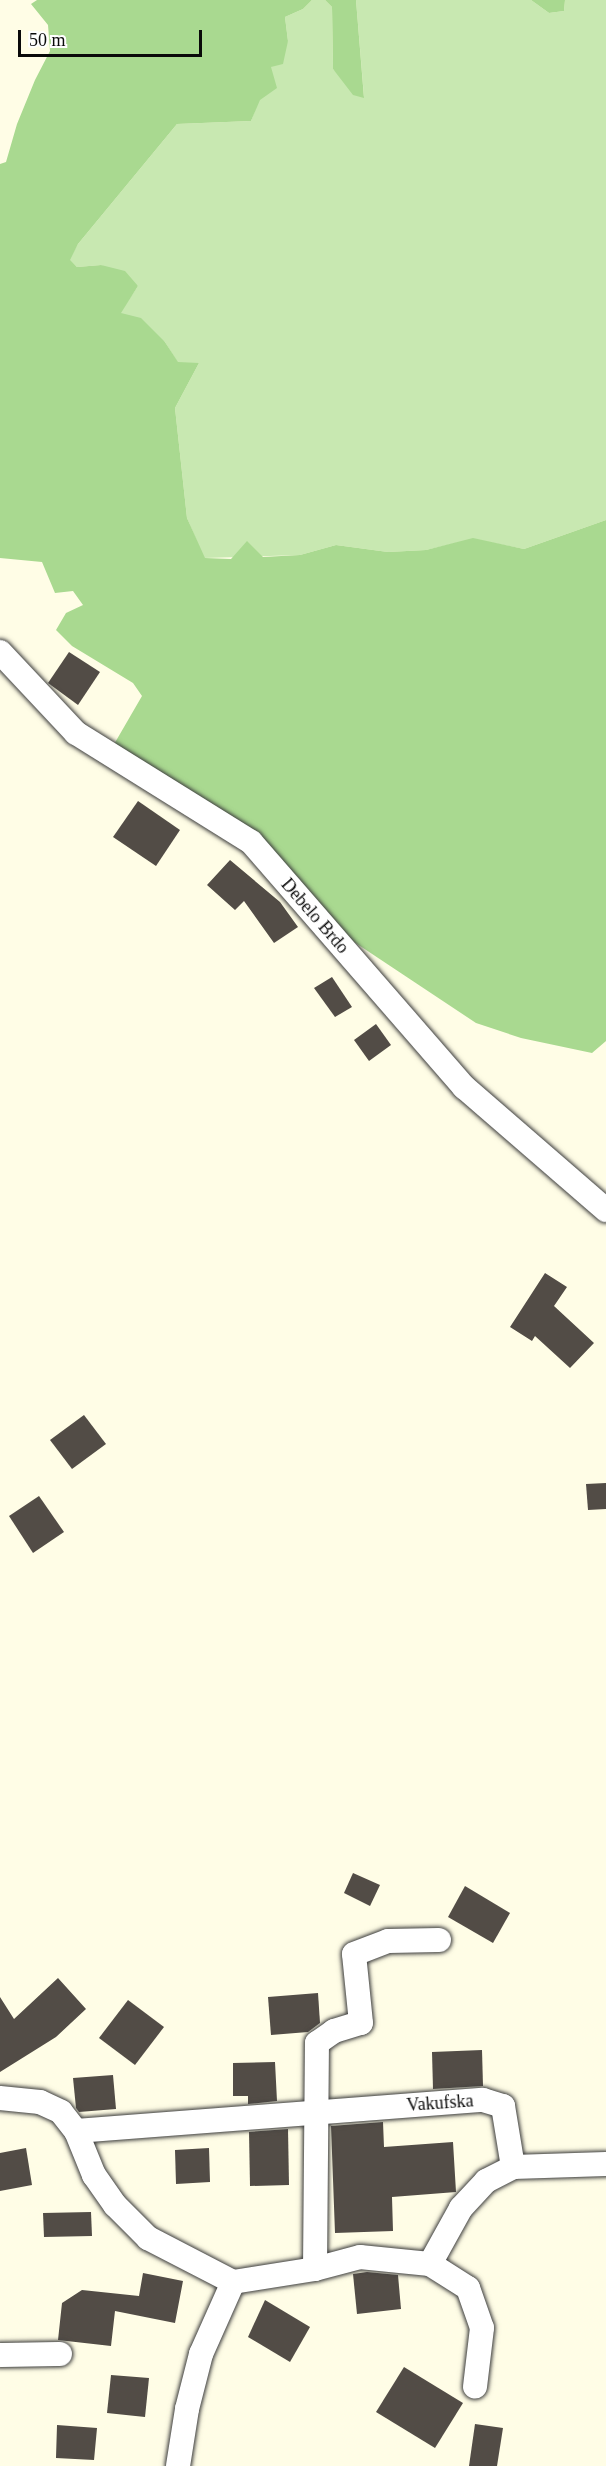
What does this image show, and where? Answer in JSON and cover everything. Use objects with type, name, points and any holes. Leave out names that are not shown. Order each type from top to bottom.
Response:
[{"type":"street","name":"Debelo Brdo","points":[[0,652],[76,733],[251,842],[464,1087],[606,1210]]},
{"type":"street","points":[[315,2269],[314,2112],[317,2043],[334,2031],[361,2023],[354,1954],[388,1941],[439,1940]]},
{"type":"street","points":[[0,2098],[40,2102],[61,2112],[76,2131],[94,2175],[115,2205],[148,2238],[233,2283],[315,2269],[360,2257],[430,2264],[468,2288],[482,2328],[475,2387]]},
{"type":"street","name":"Vakufska","points":[[76,2131],[483,2100],[503,2106],[513,2167]]},
{"type":"street","points":[[430,2264],[461,2208],[486,2181],[513,2167],[606,2164]]},
{"type":"street","points":[[178,2466],[187,2409],[201,2354],[233,2283]]},
{"type":"street","points":[[0,2355],[60,2354]]},
{"type":"green space","points":[[37,0],[312,0],[303,9],[285,17],[288,41],[283,64],[271,67],[277,88],[260,100],[251,121],[177,124],[78,244],[70,260],[77,267],[101,265],[125,271],[138,286],[121,313],[141,318],[165,342],[178,362],[199,363],[175,408],[187,518],[205,558],[231,559],[247,541],[263,557],[300,555],[336,545],[388,552],[426,550],[473,538],[524,549],[606,520],[606,1041],[592,1053],[521,1038],[476,1023],[333,928],[271,874],[113,746],[142,696],[133,683],[72,646],[56,630],[66,613],[83,605],[73,591],[55,593],[42,562],[0,558],[0,164],[6,162],[17,124],[50,51],[48,25],[31,4]]},
{"type":"green space","points":[[312,0],[325,0],[332,7],[333,69],[364,97],[356,0],[531,0],[549,13],[564,11],[565,0],[606,0],[606,520],[524,549],[473,539],[426,550],[388,552],[336,545],[300,555],[204,558],[187,518],[175,408],[199,363],[178,363],[165,342],[120,313],[138,286],[101,265],[77,267],[69,260],[78,244],[177,124],[251,121],[271,67],[288,41],[285,17],[303,9]]},
{"type":"green space","points":[[325,0],[356,0],[364,98],[353,95],[333,69],[332,7]]},
{"type":"green space","points":[[531,0],[565,0],[564,11],[549,13]]},
{"type":"building","points":[[69,652],[100,672],[78,705],[48,683]]},
{"type":"building","points":[[138,801],[180,830],[156,866],[113,837]]},
{"type":"building","points":[[230,860],[280,902],[298,927],[274,943],[244,901],[235,910],[207,885]]},
{"type":"building","points":[[332,977],[352,1007],[335,1017],[314,988]]},
{"type":"building","points":[[376,1024],[391,1045],[369,1061],[354,1040]]},
{"type":"building","points":[[545,1273],[567,1287],[554,1306],[594,1343],[570,1368],[535,1336],[532,1341],[510,1327]]},
{"type":"building","points":[[84,1415],[106,1444],[72,1469],[50,1440]]},
{"type":"building","points":[[606,1483],[606,1509],[588,1510],[586,1484]]},
{"type":"building","points":[[39,1496],[64,1532],[33,1553],[9,1516]]},
{"type":"building","points":[[353,1873],[380,1885],[370,1906],[344,1893]]},
{"type":"building","points":[[465,1886],[510,1913],[493,1943],[448,1917]]},
{"type":"building","points":[[58,1978],[86,2009],[56,2037],[0,2072],[0,1997],[14,2019]]},
{"type":"building","points":[[318,1993],[320,2023],[308,2032],[271,2035],[268,1997]]},
{"type":"building","points":[[128,2000],[164,2027],[135,2065],[99,2038]]},
{"type":"building","points":[[482,2050],[483,2086],[433,2089],[432,2052]]},
{"type":"building","points":[[275,2062],[277,2101],[248,2104],[248,2096],[233,2096],[233,2063]]},
{"type":"building","points":[[113,2075],[116,2109],[79,2112],[76,2108],[73,2078]]},
{"type":"building","points":[[383,2122],[384,2147],[453,2142],[456,2192],[392,2197],[393,2231],[335,2233],[331,2126]]},
{"type":"building","points":[[288,2129],[289,2185],[250,2186],[249,2132]]},
{"type":"building","points":[[26,2148],[32,2185],[0,2191],[0,2153]]},
{"type":"building","points":[[209,2148],[210,2182],[176,2184],[175,2150]]},
{"type":"building","points":[[91,2212],[92,2236],[44,2237],[43,2213]]},
{"type":"building","points":[[367,2272],[398,2275],[401,2309],[357,2314],[353,2274]]},
{"type":"building","points":[[143,2273],[183,2281],[175,2323],[115,2311],[111,2346],[58,2340],[62,2303],[82,2290],[139,2296]]},
{"type":"building","points":[[265,2300],[310,2327],[290,2362],[248,2337]]},
{"type":"building","points":[[404,2367],[463,2403],[435,2448],[376,2412]]},
{"type":"building","points":[[111,2375],[149,2378],[145,2417],[107,2413]]},
{"type":"building","points":[[475,2424],[503,2428],[497,2466],[469,2466]]},
{"type":"building","points":[[57,2425],[97,2428],[94,2460],[56,2458]]}]
